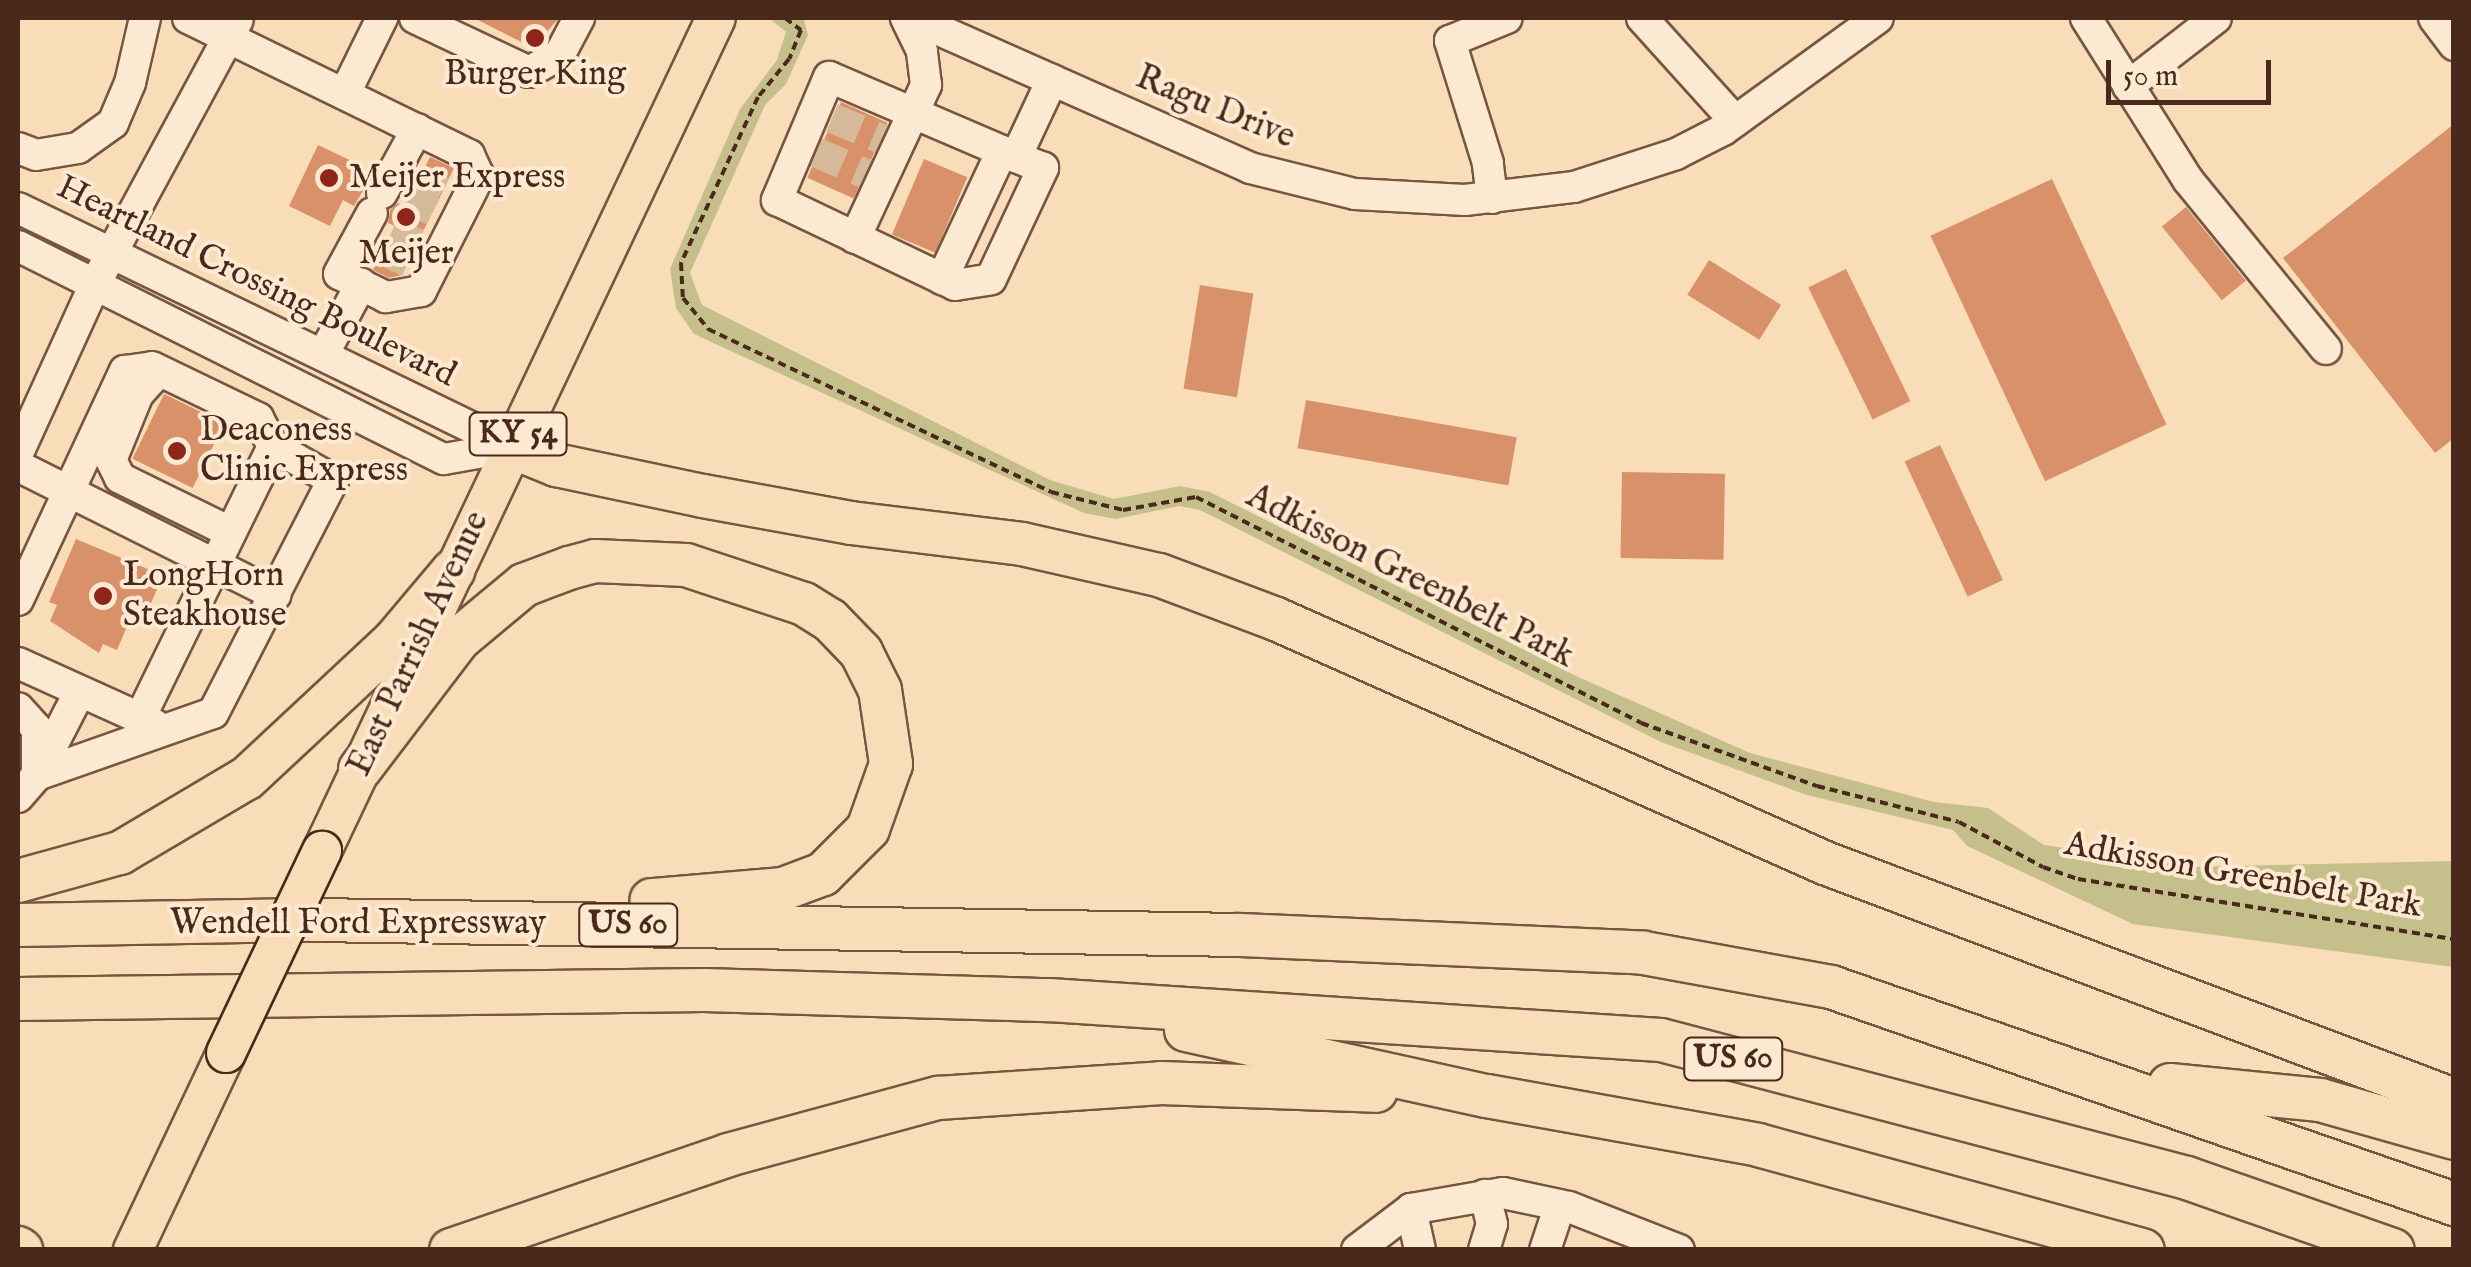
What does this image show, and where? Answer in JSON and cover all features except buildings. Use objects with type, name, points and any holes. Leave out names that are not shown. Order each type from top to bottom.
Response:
[{"type":"highway","points":[[512,448],[556,465],[703,496],[850,524],[1022,544],[1159,575],[1276,619],[1825,864],[2454,1100]]},
{"type":"highway","points":[[316,920],[783,889],[823,874],[848,855],[880,804],[891,764],[880,690],[861,652],[830,620],[725,576],[630,560],[569,568],[524,585],[490,610],[459,639],[360,769]]},
{"type":"highway","points":[[18,881],[120,854],[248,778],[394,642],[454,571]]},
{"type":"highway","name":"Wendell Ford Expressway","points":[[18,925],[316,920],[1239,935],[1644,953],[1831,987],[2102,1078]]},
{"type":"highway","name":"Wendell Ford Expressway","points":[[18,999],[704,990],[1049,1000]]},
{"type":"highway","points":[[1049,1000],[1487,1096],[1758,1145],[2071,1225],[2143,1250]]},
{"type":"highway","name":"US 60","points":[[1049,1000],[1661,1040],[2187,1178],[2393,1250]]},
{"type":"highway","points":[[2102,1078],[2320,1100],[2454,1138]]},
{"type":"highway","name":"US 60","points":[[2102,1078],[2454,1204]]},
{"type":"highway","points":[[451,1250],[728,1155],[938,1098],[1161,1083],[1487,1096]]},
{"type":"main road","name":"East Parrish Avenue","points":[[133,1250],[716,18]]},
{"type":"street","points":[[18,148],[36,154],[78,148],[113,122],[130,83],[144,18]]},
{"type":"street","points":[[188,18],[235,26],[345,93],[408,219],[323,355]]},
{"type":"street","points":[[345,93],[382,18]]},
{"type":"street","points":[[415,18],[530,72],[560,54],[579,18]]},
{"type":"street","points":[[856,238],[874,177],[891,143],[916,112],[926,85],[922,51],[909,18]]},
{"type":"street","name":"Ragu Drive","points":[[909,18],[1250,168],[1302,183],[1410,200],[1492,198],[1626,173],[1735,121],[1878,18]]},
{"type":"street","points":[[1492,198],[1488,162],[1446,29],[1507,18]]},
{"type":"street","points":[[1642,18],[1735,121]]},
{"type":"street","points":[[2122,18],[2092,27],[2188,180],[2326,349]]},
{"type":"street","points":[[2128,86],[2216,18]]},
{"type":"street","points":[[2434,18],[2454,46]]},
{"type":"street","points":[[18,453],[96,284],[235,26]]},
{"type":"street","points":[[829,78],[916,112],[1043,168],[991,279],[955,285],[777,200],[824,115],[829,78]]},
{"type":"street","points":[[942,279],[1052,80]]},
{"type":"street","name":"Heartland Crossing Boulevard","points":[[18,208],[512,448]]},
{"type":"street","name":"Heartland Crossing Boulevard","points":[[18,246],[444,459],[512,448]]},
{"type":"street","points":[[18,600],[125,371],[159,371],[258,418],[273,446],[334,480],[214,714],[27,786]]},
{"type":"street","points":[[159,371],[138,394],[110,460],[120,478],[230,532]]},
{"type":"street","points":[[140,718],[273,446]]},
{"type":"street","points":[[18,466],[276,594]]},
{"type":"street","points":[[18,664],[172,732]]},
{"type":"street","points":[[27,786],[80,692]]},
{"type":"street","points":[[18,708],[37,729],[27,786]]},
{"type":"street","points":[[1484,1250],[1492,1224],[1485,1195]]},
{"type":"street","points":[[1356,1250],[1410,1209],[1485,1195],[1560,1205],[1679,1250]]},
{"type":"street","points":[[1545,1250],[1560,1205]]},
{"type":"street","points":[[1410,1209],[1420,1250]]},
{"type":"path","name":"Adkisson Greenbelt Park","points":[[785,18],[801,30],[789,59],[758,97],[681,263],[683,298],[708,329],[1051,492],[1124,510],[1196,497],[1641,723],[1817,786],[1959,822],[2044,867],[2078,879],[2454,939]]},
{"type":"shaded area","points":[[769,18],[804,20],[808,35],[786,84],[765,105],[690,273],[702,305],[1050,480],[1114,499],[1180,486],[1210,492],[1576,676],[1750,753],[1934,802],[1988,808],[2044,845],[2193,867],[2453,861],[2453,967],[2133,924],[1967,846],[1953,830],[1807,795],[1661,742],[1200,510],[1179,506],[1116,519],[1084,513],[694,334],[676,308],[670,269],[740,109],[777,60],[786,32]]},
{"type":"tunnel","points":[[832,118],[884,140]]},
{"type":"tunnel","points":[[815,152],[866,174]]},
{"type":"tunnel","points":[[419,179],[442,192]]},
{"type":"tunnel","points":[[409,199],[433,211]]},
{"type":"tunnel","points":[[392,231],[417,243]]},
{"type":"tunnel","points":[[383,250],[408,262]]},
{"type":"place","name":"Burger King","points":[[535,38]]},
{"type":"place","name":"Meijer Express","points":[[329,178]]},
{"type":"place","name":"Meijer","points":[[406,217]]},
{"type":"place","name":"Deaconess Clinic Express","points":[[177,451]]},
{"type":"place","name":"LongHorn Steakhouse","points":[[103,596]]}]
